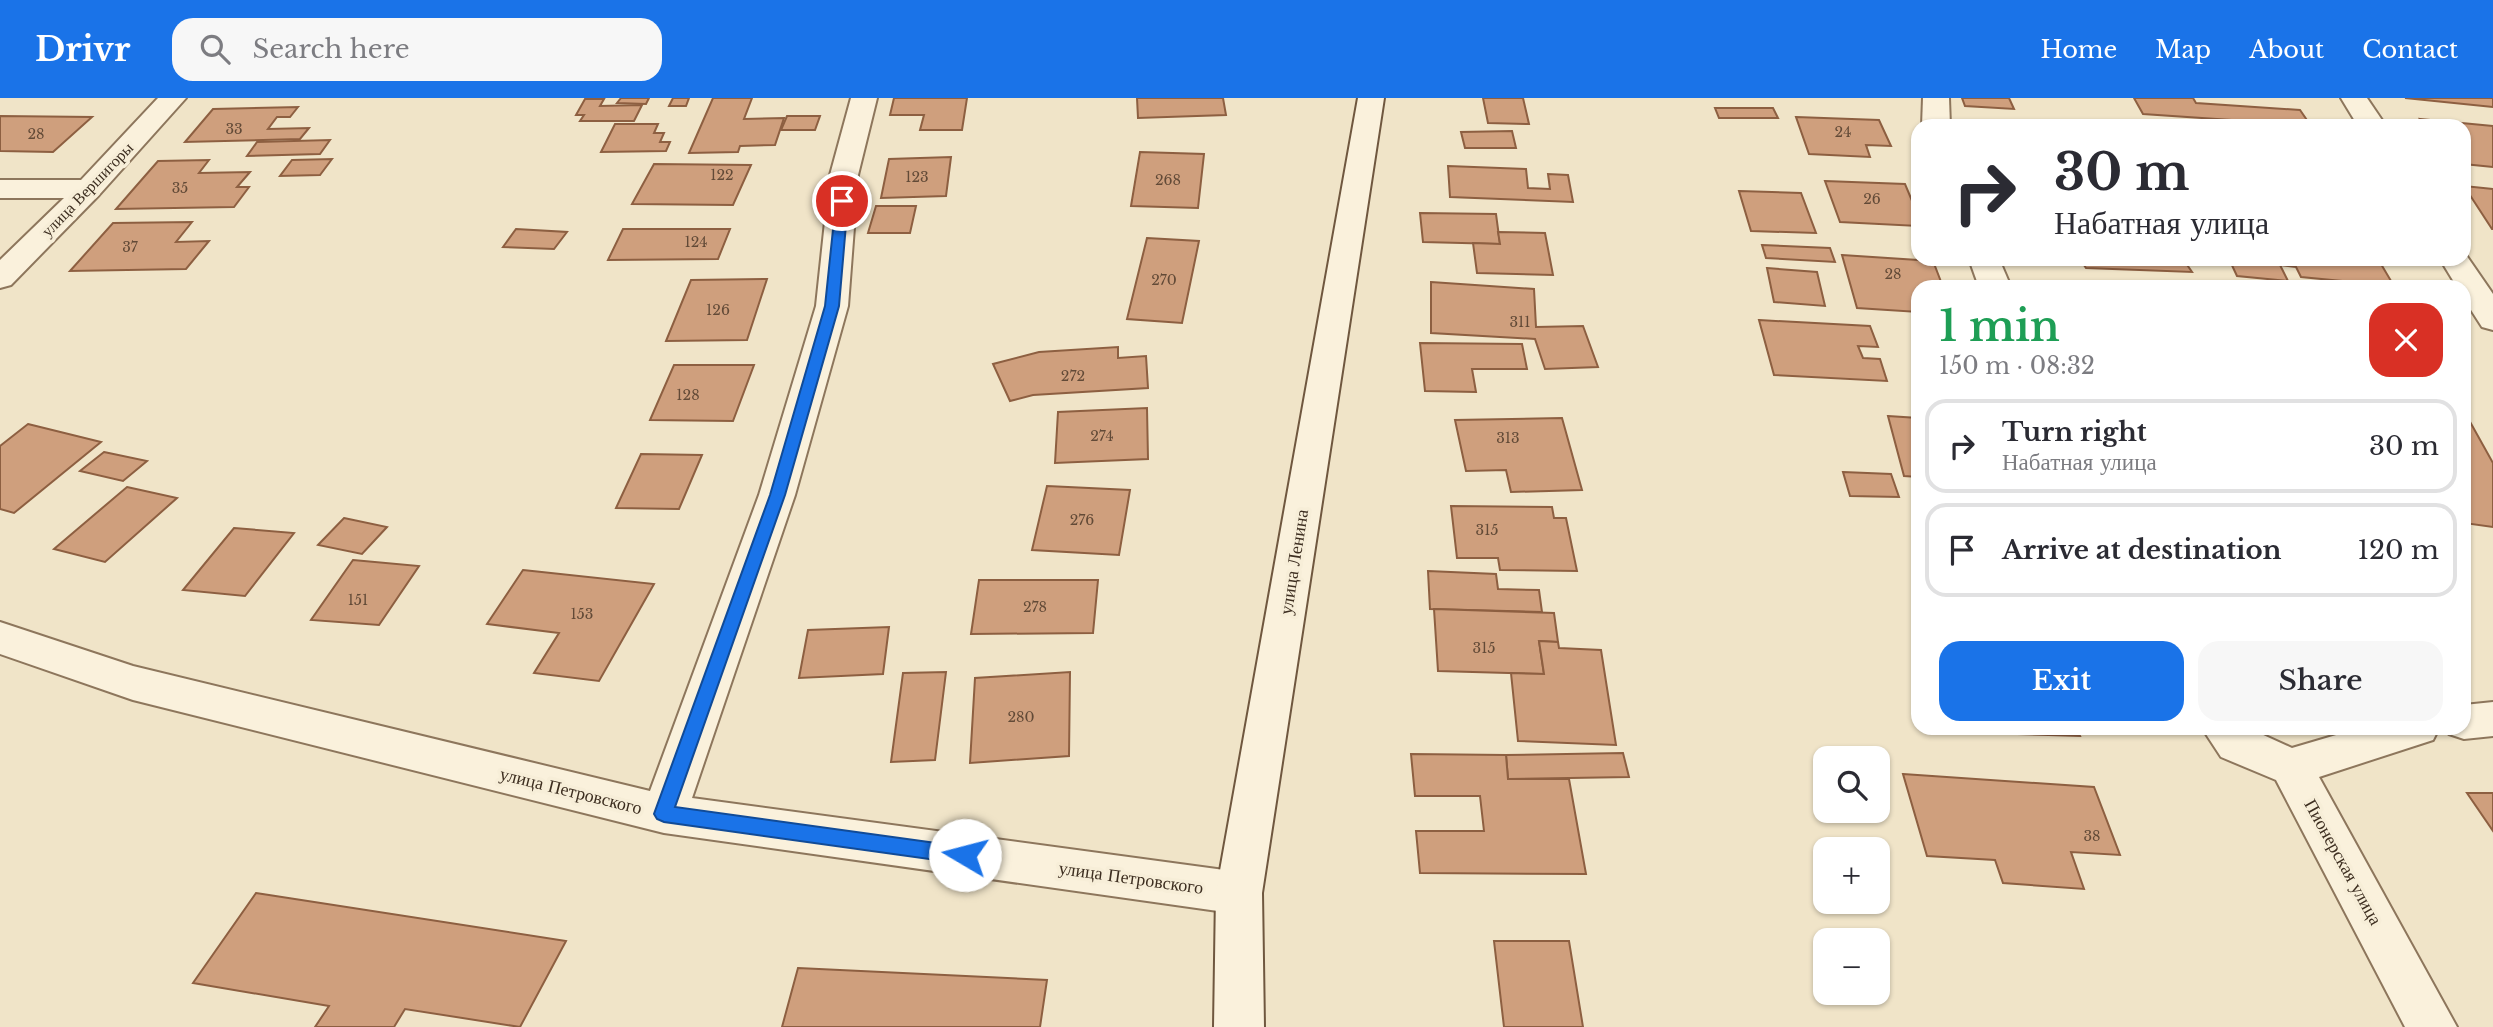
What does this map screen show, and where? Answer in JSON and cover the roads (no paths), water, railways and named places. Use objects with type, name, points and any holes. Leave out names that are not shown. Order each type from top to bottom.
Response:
[{"type":"street","name":"улица Вершигоры","points":[[0,278],[89,189],[173,98]]},
{"type":"street","points":[[664,814],[778,495],[832,306],[845,175],[864,98]]},
{"type":"street","name":"улица Ленина","points":[[1239,1027],[1239,893],[1371,98]]},
{"type":"street","points":[[1936,98],[1936,119]]},
{"type":"street","points":[[2354,98],[2368,119]]},
{"type":"street","points":[[0,189],[89,189]]},
{"type":"street","points":[[2471,285],[2493,320]]},
{"type":"street","name":"улица Петровского","points":[[0,638],[133,683],[664,814],[1239,893]]},
{"type":"street","points":[[2471,721],[2493,719]]},
{"type":"street","points":[[2228,735],[2236,744],[2291,768],[2396,735]]},
{"type":"street","name":"Пионерская улица","points":[[2291,768],[2432,1027]]}]
